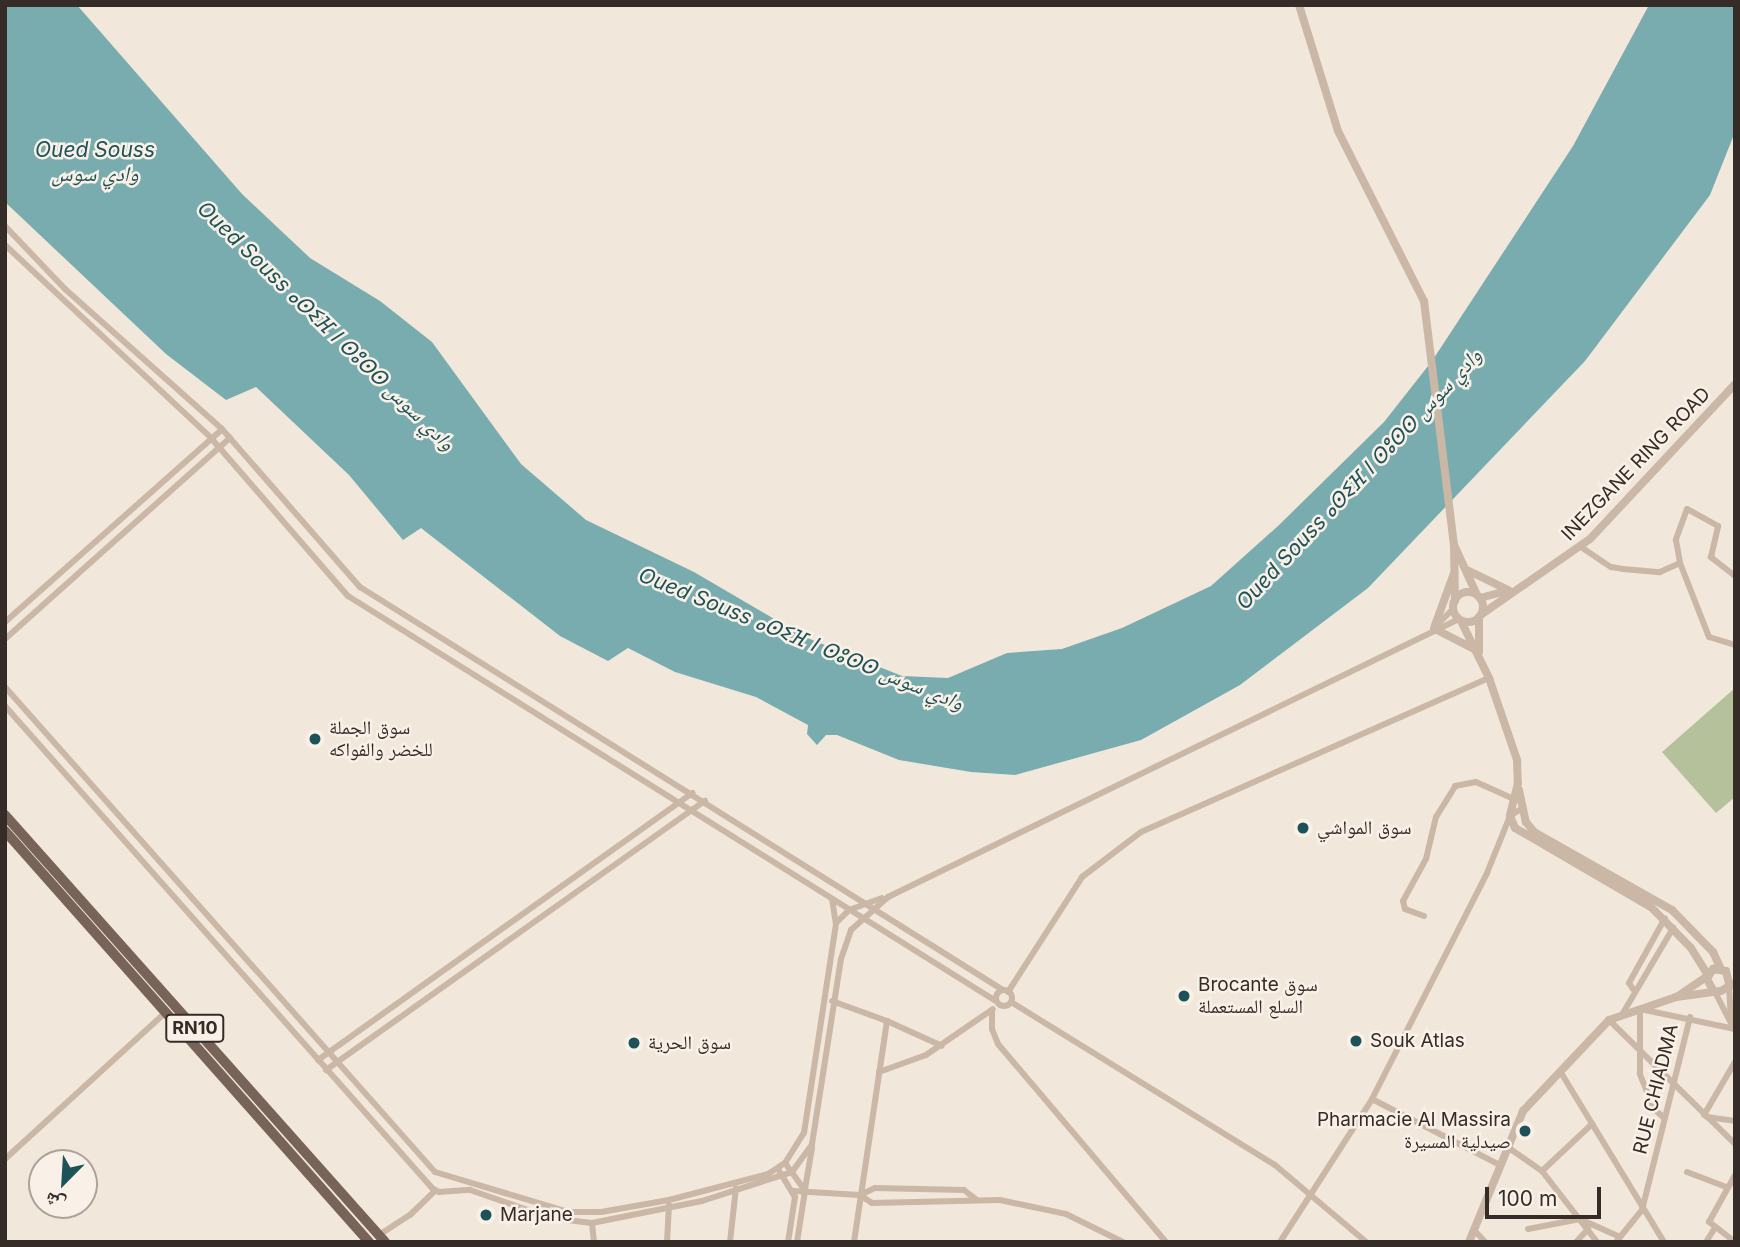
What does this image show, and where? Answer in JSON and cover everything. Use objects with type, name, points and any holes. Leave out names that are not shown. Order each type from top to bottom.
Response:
[{"type":"main road","name":"RN10","points":[[5,815],[382,1239]]},
{"type":"main road","name":"RN10","points":[[5,831],[369,1242]]},
{"type":"street","points":[[1299,5],[1338,131],[1424,301],[1432,340],[1451,510],[1455,570],[1454,605],[1489,678],[1517,760],[1520,803],[1526,822],[1534,832],[1672,910],[1713,952],[1731,984],[1731,1021]]},
{"type":"street","points":[[5,226],[65,289],[222,429],[360,587],[693,793],[864,904],[1006,991],[1011,1002],[1275,1165],[1366,1242]]},
{"type":"street","points":[[5,246],[220,447],[348,596],[696,810],[996,1002],[1004,1006],[1011,1002]]},
{"type":"street","name":"INEZGANE RING ROAD","points":[[1480,616],[1581,547],[1735,384]]},
{"type":"street","points":[[5,622],[222,429]]},
{"type":"street","points":[[5,639],[230,438]]},
{"type":"street","points":[[1735,576],[1715,563],[1710,551],[1718,526],[1690,509],[1679,527],[1680,563],[1709,637],[1735,645]]},
{"type":"street","points":[[1454,545],[1478,596],[1480,616],[1477,652]]},
{"type":"street","points":[[1581,547],[1611,566],[1623,569],[1660,572],[1680,563]]},
{"type":"street","points":[[1433,630],[1455,570]]},
{"type":"street","points":[[1467,570],[1508,590]]},
{"type":"street","name":"INEZGANE RING ROAD","points":[[1454,605],[1464,593],[1478,596],[1523,586]]},
{"type":"street","points":[[1433,630],[1454,605]]},
{"type":"street","points":[[836,923],[849,910],[888,897],[1433,630],[1480,616]]},
{"type":"street","points":[[1433,630],[1477,652]]},
{"type":"street","points":[[1166,1242],[998,1044],[992,1029],[992,1010],[996,1002],[1082,877],[1142,832],[1489,678]]},
{"type":"street","points":[[5,687],[435,1172],[433,1188],[410,1215],[382,1239]]},
{"type":"street","points":[[5,706],[433,1188],[470,1190],[551,1218],[592,1223],[669,1208],[785,1177],[792,1172],[812,1144]]},
{"type":"street","points":[[1424,916],[1405,909],[1404,901],[1426,859],[1436,817],[1455,786],[1476,782],[1520,803]]},
{"type":"street","points":[[318,1060],[693,793]]},
{"type":"street","points":[[326,1070],[696,810],[705,801]]},
{"type":"street","points":[[1280,1242],[1371,1099],[1510,829],[1510,816],[1520,803]]},
{"type":"street","points":[[1510,829],[1526,822]]},
{"type":"street","points":[[1510,829],[1665,918],[1708,976],[1734,1029]]},
{"type":"street","points":[[797,1242],[841,959],[851,930],[861,917],[888,897]]},
{"type":"street","points":[[435,1172],[444,1171],[450,1178],[568,1212],[601,1212],[669,1200],[778,1169],[785,1163],[804,1133],[836,923],[832,899]]},
{"type":"street","points":[[1633,989],[1629,984],[1665,918]]},
{"type":"street","points":[[1633,989],[1641,988],[1673,928]]},
{"type":"street","points":[[462,958],[470,968]]},
{"type":"street","points":[[454,964],[463,973]]},
{"type":"street","points":[[1676,997],[1722,969],[1735,969]]},
{"type":"street","points":[[1469,1242],[1506,1146],[1523,1111],[1609,1020],[1676,997],[1721,991],[1731,984]]},
{"type":"street","points":[[1623,1013],[1633,989]]},
{"type":"street","points":[[825,1000],[887,1021],[942,1046]]},
{"type":"street","points":[[1640,1009],[1690,1017],[1734,1029]]},
{"type":"street","points":[[1640,1009],[1640,1050],[1646,1091],[1662,1117]]},
{"type":"street","points":[[879,1072],[942,1046],[992,1010]]},
{"type":"street","points":[[5,1159],[166,1012]]},
{"type":"street","name":"RUE CHIADMA","points":[[1618,1239],[1642,1210],[1662,1117],[1674,1083],[1690,1017]]},
{"type":"street","points":[[1609,1020],[1735,1144]]},
{"type":"street","points":[[854,1242],[887,1021]]},
{"type":"street","points":[[1704,1116],[1735,1062]]},
{"type":"street","points":[[1560,1071],[1642,1210],[1664,1242]]},
{"type":"street","points":[[1371,1099],[1500,1165]]},
{"type":"street","points":[[1704,1116],[1735,1121]]},
{"type":"street","points":[[1542,1171],[1592,1124]]},
{"type":"street","points":[[1506,1146],[1542,1171],[1597,1242]]},
{"type":"street","points":[[785,1163],[805,1191]]},
{"type":"street","points":[[778,1169],[793,1191],[788,1242]]},
{"type":"street","points":[[1687,1172],[1726,1186]]},
{"type":"street","points":[[1734,1241],[1714,1229],[1709,1222],[1726,1186],[1735,1175]]},
{"type":"street","points":[[446,1190],[450,1178]]},
{"type":"street","points":[[730,1242],[736,1183]]},
{"type":"street","points":[[860,1195],[875,1188],[964,1190],[976,1200]]},
{"type":"street","points":[[793,1191],[860,1195],[873,1203],[976,1200],[1066,1214],[1123,1242]]},
{"type":"street","points":[[667,1242],[669,1200]]},
{"type":"street","points":[[1528,1229],[1580,1219],[1618,1239]]},
{"type":"street","points":[[592,1223],[593,1242]]},
{"type":"street","points":[[1576,1242],[1588,1229]]},
{"type":"street","points":[[1706,1242],[1714,1229]]},
{"type":"street","points":[[1474,1230],[1485,1242]]},
{"type":"green space","points":[[1735,688],[1735,797],[1716,813],[1662,752]]},
{"type":"water","name":"Oued Souss وادي سوس","points":[[5,5],[77,5],[242,194],[310,258],[380,301],[432,342],[521,464],[586,520],[694,572],[805,637],[902,676],[948,678],[1007,653],[1062,649],[1122,628],[1211,586],[1278,526],[1384,422],[1432,361],[1573,146],[1649,5],[1735,5],[1735,132],[1710,195],[1585,361],[1368,588],[1240,685],[1141,740],[1015,775],[971,772],[899,760],[837,735],[826,735],[817,745],[807,734],[808,725],[756,697],[675,672],[628,648],[608,661],[560,636],[421,528],[403,540],[349,475],[256,387],[226,400],[166,354],[5,202]]},
{"type":"place","name":"سوق الجملة للخضر والفواكه","points":[[315,739]]},
{"type":"place","name":"سوق المواشي","points":[[1303,828]]},
{"type":"place","name":"Brocante سوق السلع المستعملة","points":[[1184,996]]},
{"type":"place","name":"Souk Atlas","points":[[1356,1041]]},
{"type":"place","name":"سوق الحرية","points":[[634,1043]]},
{"type":"place","name":"Pharmacie Al Massira صيدلية المسيرة","points":[[1525,1131]]},
{"type":"place","name":"Marjane","points":[[486,1215]]},
{"type":"water label","name":"Oued Souss ⴰⵙⵉⴼ ⵏ ⵙⵓⵙⵙ وادي سوس","points":[[326,326]]},
{"type":"water label","name":"Oued Souss ⴰⵙⵉⴼ ⵏ ⵙⵓⵙⵙ وادي سوس","points":[[1359,479]]},
{"type":"water label","name":"Oued Souss ⴰⵙⵉⴼ ⵏ ⵙⵓⵙⵙ وادي سوس","points":[[801,639]]}]
